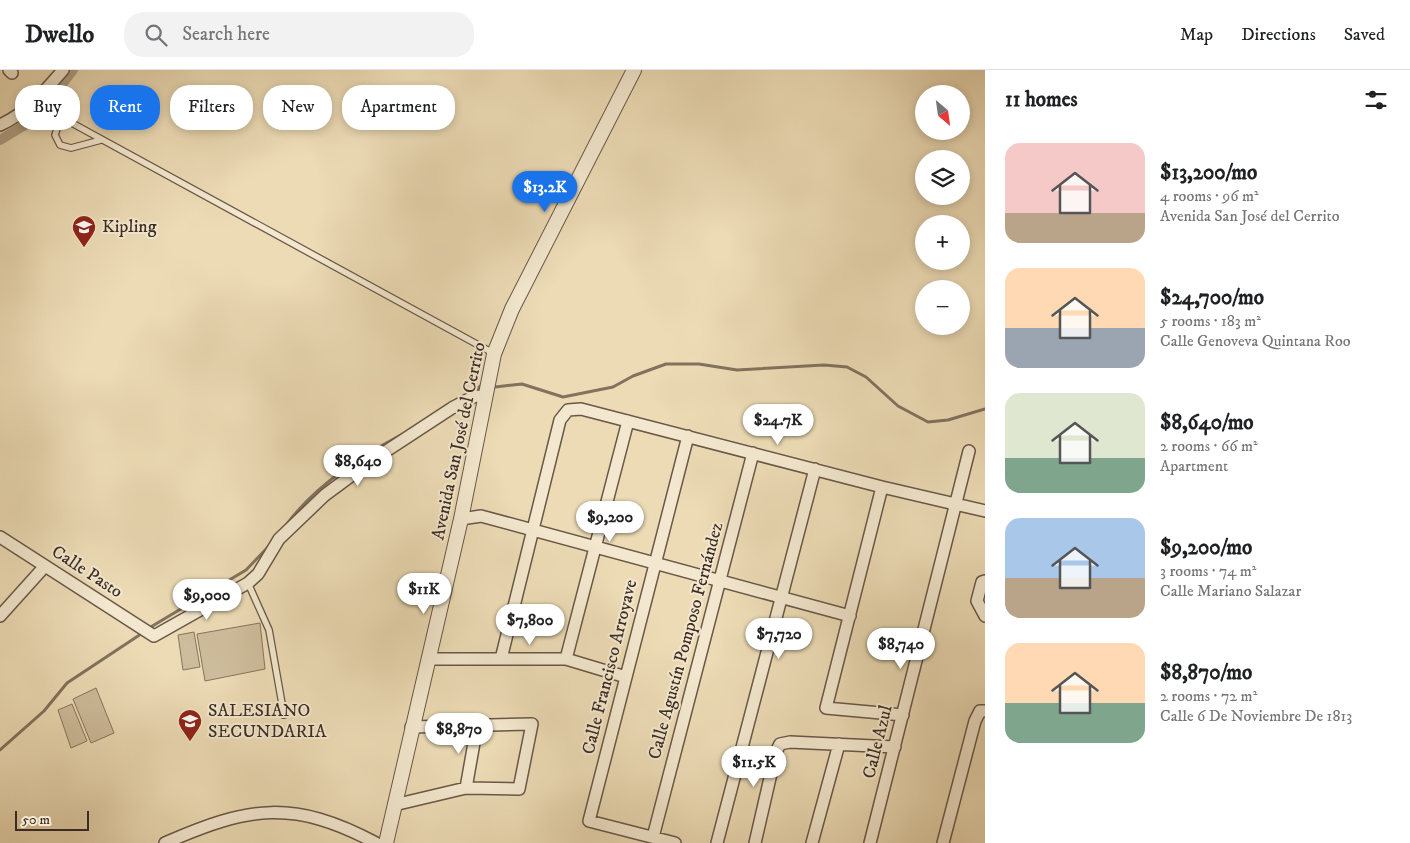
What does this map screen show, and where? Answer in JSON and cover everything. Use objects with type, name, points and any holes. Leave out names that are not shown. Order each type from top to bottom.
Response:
[{"type":"street","points":[[0,124],[14,119],[36,101],[63,70]]},
{"type":"street","name":"Avenida San José del Cerrito","points":[[386,843],[411,727],[461,519],[494,354],[512,309],[634,70]]},
{"type":"street","points":[[248,583],[258,574],[280,539],[325,495],[371,461],[452,408],[475,396],[485,397]]},
{"type":"street","points":[[502,659],[560,420],[568,410],[581,409],[882,487],[985,511]]},
{"type":"street","points":[[566,659],[628,421]]},
{"type":"street","name":"Calle Francisco Arroyave","points":[[675,843],[589,821],[688,436]]},
{"type":"street","name":"Calle Azul","points":[[870,843],[969,451]]},
{"type":"street","name":"Calle Agustín Pomposo Fernández","points":[[653,838],[753,453]]},
{"type":"street","points":[[717,843],[816,469]]},
{"type":"street","points":[[882,487],[826,708],[903,715]]},
{"type":"street","points":[[465,499],[481,516]]},
{"type":"street","points":[[461,519],[481,516],[850,616]]},
{"type":"street","name":"Calle Pasto","points":[[0,537],[152,635],[248,583]]},
{"type":"street","points":[[0,616],[45,566]]},
{"type":"street","points":[[985,581],[982,582],[977,601],[985,616]]},
{"type":"street","points":[[428,659],[566,659],[626,677]]},
{"type":"street","points":[[943,843],[980,722],[980,711],[985,710]]},
{"type":"street","points":[[394,805],[466,788],[519,789],[532,724],[411,727]]},
{"type":"street","points":[[466,788],[477,726]]},
{"type":"street","points":[[756,843],[776,752],[780,744],[790,742],[895,747]]},
{"type":"street","points":[[812,843],[838,744]]},
{"type":"street","points":[[165,843],[196,829],[242,814],[275,811],[313,817],[352,830],[376,843]]},
{"type":"lane","points":[[101,140],[71,148],[60,145],[55,135],[58,126],[70,122],[494,354]]},
{"type":"lane","points":[[248,583],[269,630],[284,715]]},
{"type":"shaded area","points":[[260,623],[265,669],[205,681],[197,634]]},
{"type":"shaded area","points":[[194,632],[200,667],[183,670],[178,635]]},
{"type":"shaded area","points":[[96,688],[114,733],[91,743],[73,699]]},
{"type":"shaded area","points":[[72,704],[87,741],[71,748],[58,710]]},
{"type":"waterway","points":[[0,140],[35,119],[73,70]]},
{"type":"waterway","points":[[495,387],[522,384],[563,397],[613,387],[633,376],[666,364],[699,364],[737,370],[824,365],[847,367],[866,377],[898,406],[928,422],[948,420],[985,409]]},
{"type":"waterway","points":[[471,393],[482,385]]},
{"type":"waterway","points":[[287,524],[298,510],[324,485],[369,453],[401,435]]},
{"type":"waterway","points":[[149,628],[246,570],[269,546]]},
{"type":"waterway","points":[[0,750],[44,711],[67,683],[144,632]]},
{"type":"place","name":"Kipling","points":[[84,248]]},
{"type":"place","name":"SALESIANO SECUNDARIA","points":[[190,742]]}]
